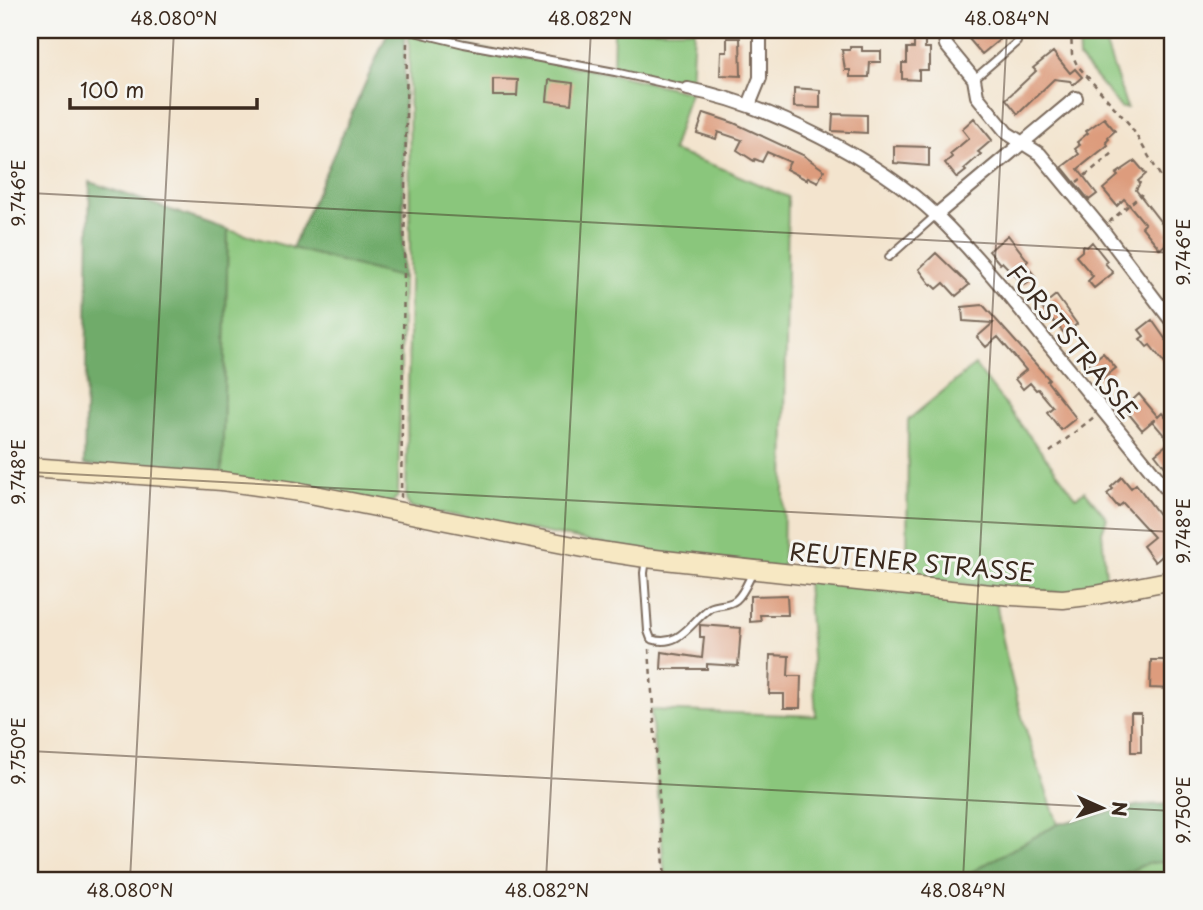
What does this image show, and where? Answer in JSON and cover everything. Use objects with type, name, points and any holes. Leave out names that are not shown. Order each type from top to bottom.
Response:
[{"type":"street","points":[[749,105],[760,78],[760,30]]},
{"type":"street","points":[[944,32],[946,45],[974,79],[977,96],[1007,133],[1040,154],[1173,324]]},
{"type":"street","name":"FORSTSTRASSE","points":[[688,89],[749,105],[797,126],[853,156],[936,215],[994,277],[1173,496]]},
{"type":"street","points":[[936,215],[1081,93]]},
{"type":"street","name":"REUTENER STRASSE","points":[[30,467],[222,481],[300,492],[646,558],[1012,596],[1063,599],[1173,580]]},
{"type":"lane","points":[[406,30],[688,89]]},
{"type":"lane","points":[[882,34],[944,32]]},
{"type":"lane","points":[[974,79],[1017,41]]},
{"type":"lane","points":[[889,257],[936,215]]},
{"type":"lane","points":[[646,558],[646,621],[651,639],[659,642],[668,641],[698,622],[711,608],[734,603],[754,570]]},
{"type":"path","points":[[401,512],[406,30]]},
{"type":"path","points":[[1071,30],[1072,54],[1092,84],[1130,125],[1173,197]]},
{"type":"path","points":[[1081,93],[1092,84]]},
{"type":"path","points":[[1068,189],[1113,153]]},
{"type":"path","points":[[1115,218],[1142,194]]},
{"type":"path","points":[[1050,452],[1088,423]]},
{"type":"path","points":[[651,639],[651,710],[665,880]]},
{"type":"green space","points":[[389,30],[405,34],[403,278],[292,248]]},
{"type":"green space","points":[[614,30],[694,30],[691,84],[613,68]]},
{"type":"green space","points":[[1078,30],[1101,30],[1127,108],[1121,108],[1079,58]]},
{"type":"green space","points":[[409,35],[612,74],[690,92],[672,151],[721,168],[788,197],[783,569],[647,552],[410,507],[406,500],[410,281]]},
{"type":"green space","points":[[90,182],[228,230],[222,476],[84,465]]},
{"type":"green space","points":[[228,230],[403,278],[398,496],[390,504],[222,476]]},
{"type":"green space","points":[[975,365],[1076,497],[1085,491],[1107,518],[1102,532],[1107,587],[1062,593],[907,580],[908,420]]},
{"type":"green space","points":[[807,581],[996,600],[1013,686],[1058,824],[957,880],[665,880],[651,710],[816,716]]},
{"type":"green space","points":[[1173,804],[1173,860],[1146,864],[1109,880],[957,880],[1058,824],[1140,805]]},
{"type":"green space","points":[[1173,860],[1173,880],[1109,880],[1146,863]]},
{"type":"building","points":[[980,30],[990,30],[999,40],[982,54],[969,39]]},
{"type":"building","points":[[727,38],[740,38],[741,76],[720,75],[721,52],[727,52]]},
{"type":"building","points":[[914,40],[925,40],[925,48],[930,48],[930,65],[928,70],[919,70],[919,80],[902,79],[902,63],[907,63],[907,48],[914,48]]},
{"type":"building","points":[[850,47],[862,47],[862,51],[881,51],[881,62],[870,62],[869,77],[850,77],[850,70],[845,70],[842,50],[850,50]]},
{"type":"building","points":[[1053,52],[1070,73],[1075,69],[1082,77],[1073,85],[1070,81],[1054,79],[1018,114],[1006,99],[1036,71],[1033,68]]},
{"type":"building","points":[[493,79],[518,80],[517,96],[493,96]]},
{"type":"building","points":[[549,80],[573,83],[571,104],[547,101]]},
{"type":"building","points":[[794,88],[820,90],[820,108],[794,107]]},
{"type":"building","points":[[704,113],[734,123],[803,155],[824,170],[818,182],[808,177],[807,180],[786,169],[790,162],[767,152],[762,162],[755,159],[754,161],[737,150],[742,140],[718,132],[716,139],[697,133]]},
{"type":"building","points":[[833,114],[867,115],[867,133],[832,131]]},
{"type":"building","points":[[974,118],[992,140],[978,152],[981,154],[957,178],[945,163],[952,157],[950,154],[969,138],[962,129]]},
{"type":"building","points":[[1104,118],[1115,131],[1108,137],[1108,145],[1078,169],[1097,194],[1089,200],[1062,167],[1079,154],[1075,149],[1080,145],[1077,142],[1088,133],[1086,131]]},
{"type":"building","points":[[894,146],[929,147],[929,166],[894,163]]},
{"type":"building","points":[[1135,161],[1146,174],[1138,181],[1140,183],[1136,190],[1169,233],[1166,236],[1170,241],[1160,249],[1142,227],[1145,224],[1126,201],[1124,199],[1117,206],[1103,189],[1118,176],[1116,174]]},
{"type":"building","points":[[1008,235],[1028,261],[1025,264],[1035,276],[1024,285],[989,251]]},
{"type":"building","points":[[1092,242],[1113,273],[1094,288],[1088,281],[1093,276],[1076,256],[1082,251],[1082,246],[1087,247]]},
{"type":"building","points":[[936,253],[969,285],[956,296],[944,283],[937,289],[931,285],[919,269]]},
{"type":"building","points":[[1056,295],[1077,324],[1065,334],[1041,307]]},
{"type":"building","points":[[983,305],[1049,379],[1047,381],[1076,418],[1061,430],[1047,412],[1053,407],[1038,389],[1030,383],[1023,389],[1015,379],[1026,370],[998,337],[986,347],[977,337],[993,323],[963,321],[962,307]]},
{"type":"building","points":[[1152,320],[1173,350],[1173,374],[1150,345],[1147,347],[1140,339],[1144,336],[1139,330]]},
{"type":"building","points":[[1103,353],[1116,368],[1101,380],[1088,365]]},
{"type":"building","points":[[1139,394],[1158,417],[1162,413],[1173,427],[1173,477],[1155,454],[1170,442],[1152,421],[1142,430],[1124,408]]},
{"type":"building","points":[[1122,477],[1131,488],[1136,484],[1173,533],[1173,547],[1155,562],[1143,546],[1154,537],[1123,503],[1118,507],[1107,494]]},
{"type":"building","points":[[787,595],[788,615],[760,615],[761,621],[750,622],[750,596]]},
{"type":"building","points":[[700,625],[741,628],[738,666],[707,664],[707,669],[661,669],[662,652],[702,658],[704,637],[700,637]]},
{"type":"building","points":[[770,655],[789,656],[788,676],[801,676],[800,708],[784,708],[784,694],[769,694]]},
{"type":"building","points":[[1151,660],[1173,660],[1173,689],[1150,688]]},
{"type":"building","points":[[1131,713],[1141,713],[1141,752],[1131,752]]},
{"type":"waterway","points":[[1159,30],[1173,62]]}]
